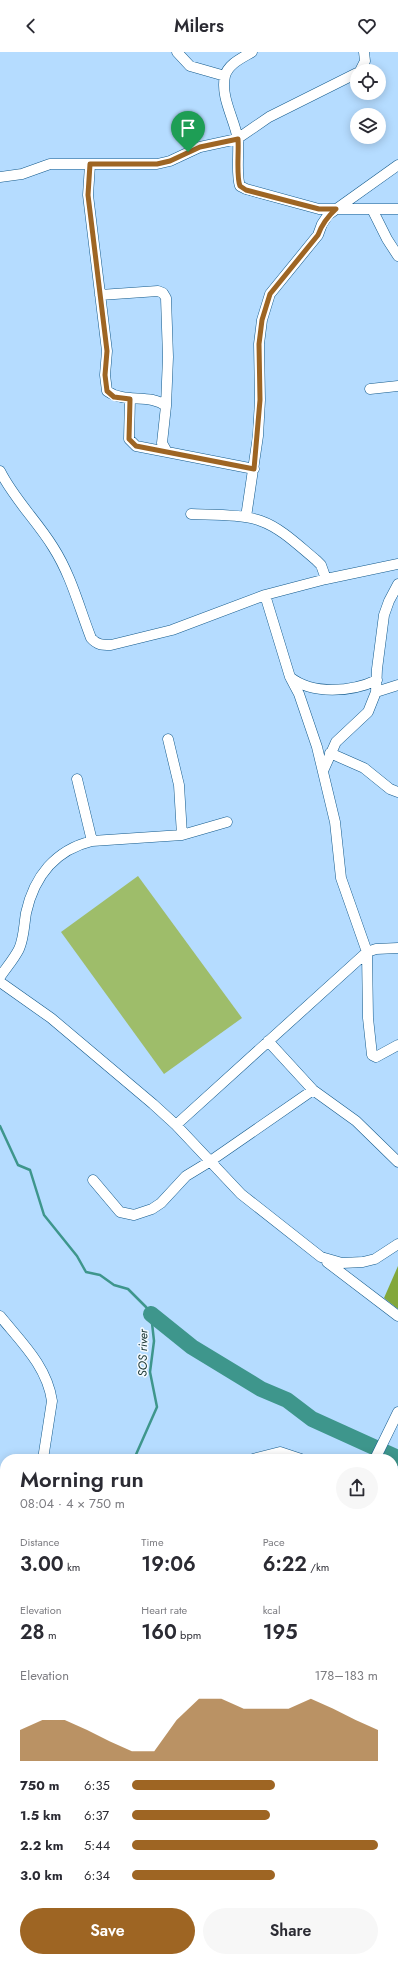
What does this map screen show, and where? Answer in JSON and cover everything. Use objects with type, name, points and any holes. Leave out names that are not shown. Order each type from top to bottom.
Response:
[{"type":"street","points":[[177,52],[190,66],[225,76]]},
{"type":"street","points":[[252,52],[229,68],[225,76],[226,98],[238,139],[238,182],[240,186],[246,190],[319,209],[398,208]]},
{"type":"street","points":[[364,52],[365,61],[364,64]]},
{"type":"street","points":[[0,177],[22,174],[50,164],[157,164],[170,161],[200,147],[238,139],[269,117],[350,76]]},
{"type":"street","points":[[90,164],[88,195],[107,351],[105,375],[107,391],[114,397],[160,401],[166,406]]},
{"type":"street","points":[[246,517],[254,469],[260,400],[259,344],[262,320],[270,294],[318,235],[322,224],[328,215],[398,165]]},
{"type":"street","points":[[372,208],[387,239],[398,256]]},
{"type":"street","points":[[100,295],[158,291],[163,293],[166,298],[168,357],[166,406],[162,443],[167,452]]},
{"type":"street","points":[[370,388],[398,386]]},
{"type":"street","points":[[130,399],[129,439],[136,446],[254,469]]},
{"type":"street","points":[[0,471],[61,561],[77,596],[91,638],[95,643],[101,645],[111,645],[147,637],[265,595],[326,579],[398,564]]},
{"type":"street","points":[[191,514],[246,517],[272,526],[313,557],[321,565],[326,579]]},
{"type":"street","points":[[324,771],[330,753],[336,742],[368,712],[376,692],[384,615],[389,601],[398,584]]},
{"type":"street","points":[[265,595],[290,677],[299,694],[324,771],[335,822],[342,878],[367,952],[368,1018],[372,1055],[376,1056],[398,1044]]},
{"type":"street","points":[[290,677],[303,685],[337,690],[368,684],[377,680]]},
{"type":"street","points":[[376,692],[398,685]]},
{"type":"street","points":[[168,738],[179,785],[182,835]]},
{"type":"street","points":[[330,753],[364,768],[390,789],[398,792]]},
{"type":"street","points":[[77,779],[92,841]]},
{"type":"street","points":[[0,977],[19,949],[31,898],[42,872],[50,862],[70,848],[92,841],[182,835],[227,822]]},
{"type":"street","points":[[176,1125],[268,1040],[367,952],[376,949],[398,948]]},
{"type":"street","points":[[0,982],[51,1018],[176,1125],[209,1162],[241,1194],[398,1316]]},
{"type":"street","points":[[268,1040],[313,1090],[356,1121],[398,1162]]},
{"type":"street","points":[[94,1180],[115,1208],[126,1214],[134,1215],[152,1209],[161,1203],[186,1176],[209,1162],[313,1090]]},
{"type":"street","points":[[321,1257],[342,1263],[363,1262],[374,1259],[398,1244]]},
{"type":"street","points":[[0,1316],[30,1353],[40,1368],[51,1394],[52,1401],[44,1454]]},
{"type":"street","points":[[377,1454],[398,1412]]},
{"type":"street","points":[[272,1454],[280,1452],[286,1454]]},
{"type":"green space","points":[[138,876],[242,1018],[164,1074],[61,932]]},
{"type":"green space","points":[[398,1266],[398,1309],[384,1298]]},
{"type":"waterway","name":"SOS river","points":[[0,1126],[18,1165],[30,1170],[44,1215],[77,1256],[86,1272],[100,1275],[114,1285],[128,1289],[151,1314],[154,1341],[150,1372],[157,1407],[136,1454]]},
{"type":"waterway","points":[[151,1314],[192,1347],[261,1389],[287,1400],[312,1419],[389,1454]]},
{"type":"route","points":[[238,139],[238,182],[240,186],[246,190],[319,209],[336,209],[328,215],[322,224],[318,235],[270,294],[262,320],[259,344],[260,400],[254,469],[136,446],[129,439],[130,399],[114,397],[107,391],[105,375],[107,351],[104,319],[93,250],[88,195],[90,164],[157,164],[170,161],[188,152],[200,147],[238,139]]}]
